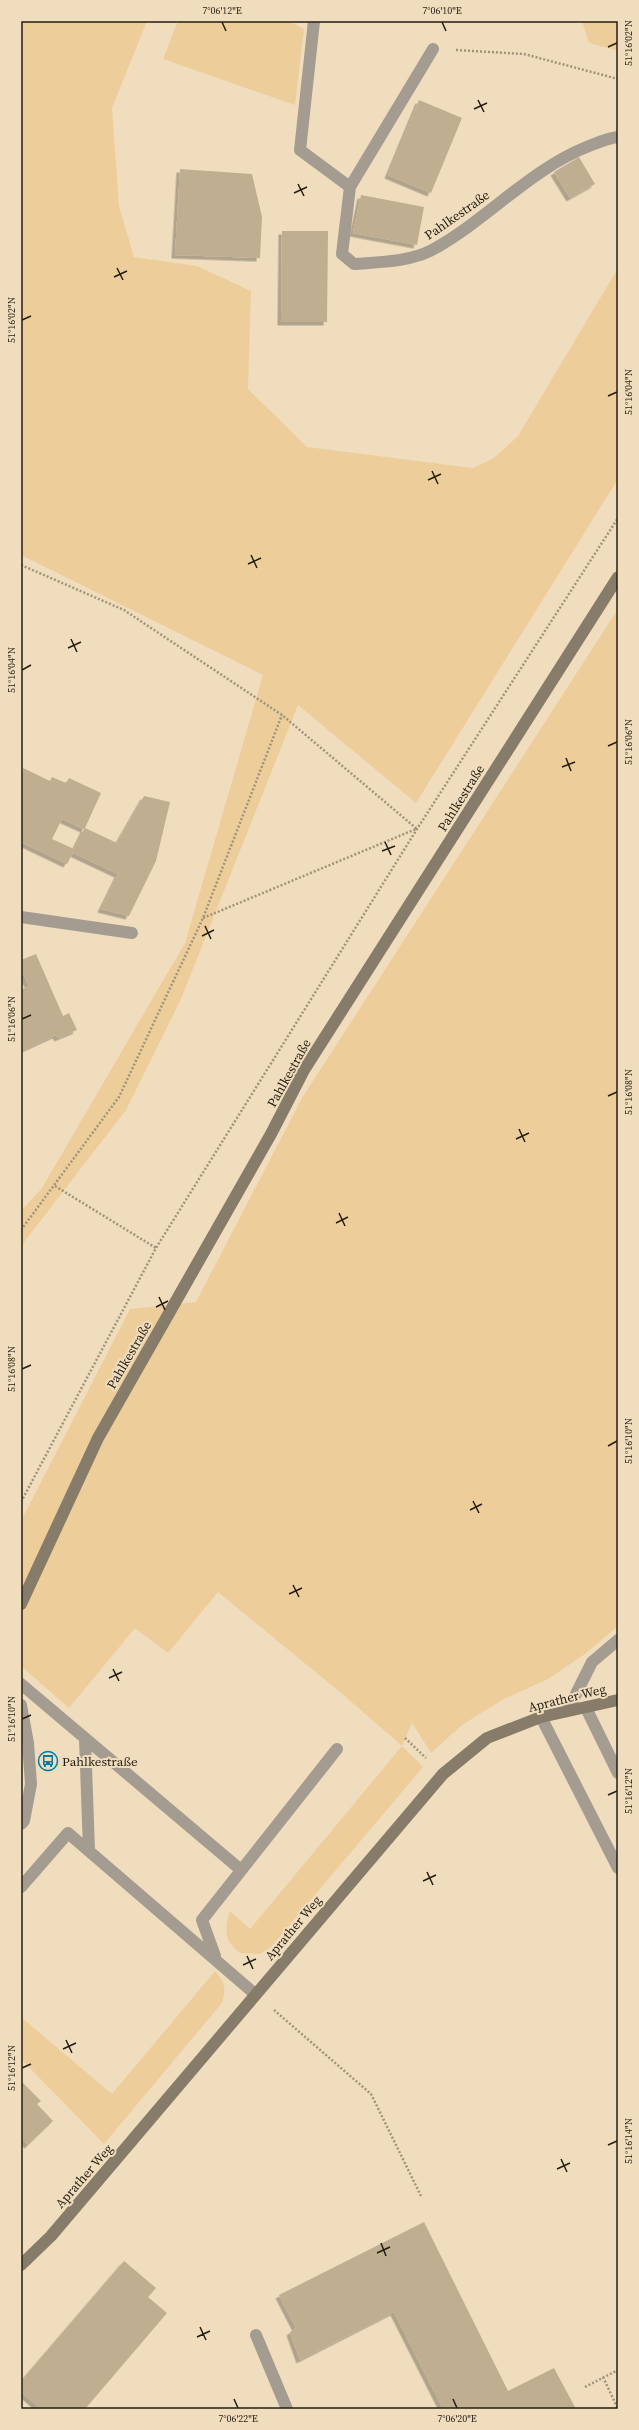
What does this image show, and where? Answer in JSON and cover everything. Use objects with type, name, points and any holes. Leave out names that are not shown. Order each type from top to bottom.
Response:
[{"type":"street","name":"Pahlkestraße","points":[[21,1604],[98,1438],[264,1147],[304,1070],[618,577]]},
{"type":"street","name":"Aprather Weg","points":[[21,2265],[51,2236],[443,1774],[487,1738],[541,1717],[618,1700]]},
{"type":"lane","points":[[314,21],[300,150],[350,186],[433,49]]},
{"type":"lane","name":"Pahlkestraße","points":[[350,186],[342,254],[354,264],[398,260],[430,251],[464,230],[527,181],[569,154],[610,137],[618,137]]},
{"type":"lane","points":[[21,917],[132,933]]},
{"type":"lane","points":[[568,1710],[592,1662],[618,1640]]},
{"type":"lane","points":[[21,1684],[240,1870]]},
{"type":"lane","points":[[21,1705],[28,1742],[31,1784],[24,1822],[21,1824]]},
{"type":"lane","points":[[586,1708],[618,1772]]},
{"type":"lane","points":[[541,1717],[618,1868]]},
{"type":"lane","points":[[86,1739],[89,1850]]},
{"type":"lane","points":[[216,1957],[202,1920],[337,1749]]},
{"type":"lane","points":[[21,1887],[68,1833],[216,1957],[255,1994]]},
{"type":"lane","points":[[256,2335],[287,2409]]},
{"type":"path","points":[[433,49],[524,54],[618,79]]},
{"type":"path","points":[[21,1502],[156,1248],[417,829],[618,518]]},
{"type":"path","points":[[21,565],[124,610],[282,715],[417,829]]},
{"type":"path","points":[[21,1230],[55,1186],[119,1097],[203,918],[282,715]]},
{"type":"path","points":[[203,918],[417,829]]},
{"type":"path","points":[[55,1186],[156,1248]]},
{"type":"path","points":[[404,1738],[443,1774]]},
{"type":"path","points":[[255,1994],[371,2094],[421,2196]]},
{"type":"path","points":[[586,2387],[618,2370]]},
{"type":"path","points":[[602,2378],[618,2409]]},
{"type":"shaded area","points":[[21,21],[147,21],[112,108],[119,206],[134,257],[197,266],[251,291],[248,389],[307,447],[473,468],[494,458],[518,436],[618,268],[618,479],[416,803],[298,705],[181,999],[126,1110],[21,1246],[21,1211],[42,1188],[185,943],[263,675],[21,555]]},
{"type":"shaded area","points":[[178,21],[289,21],[304,29],[295,105],[163,59]]},
{"type":"shaded area","points":[[582,21],[618,21],[618,51],[589,43]]},
{"type":"shaded area","points":[[618,609],[618,1626],[585,1654],[548,1679],[502,1700],[462,1725],[431,1753],[412,1723],[402,1746],[347,1698],[218,1592],[168,1653],[135,1628],[69,1708],[21,1666],[21,1521],[130,1309],[196,1302],[302,1098]]},
{"type":"shaded area","points":[[402,1746],[423,1767],[271,1947],[260,1954],[240,1953],[228,1939],[226,1929],[230,1911],[250,1929]]},
{"type":"shaded area","points":[[215,1971],[221,1979],[224,1987],[224,1995],[221,2004],[104,2144],[21,2059],[21,2017],[112,2094]]},
{"type":"building","points":[[419,100],[462,118],[431,193],[388,175]]},
{"type":"building","points":[[579,157],[595,184],[570,198],[554,172]]},
{"type":"building","points":[[180,169],[252,174],[262,217],[260,258],[175,255]]},
{"type":"building","points":[[361,195],[424,207],[417,245],[353,233]]},
{"type":"building","points":[[282,231],[328,231],[327,322],[281,322]]},
{"type":"building","points":[[23,768],[50,781],[52,777],[66,783],[69,778],[101,793],[85,828],[117,843],[144,796],[170,802],[156,861],[129,916],[101,909],[118,874],[73,853],[67,864],[21,842]],"holes":[[[62,819],[84,829],[74,849],[52,839]]]},
{"type":"building","points":[[36,954],[63,1016],[69,1013],[77,1030],[58,1038],[56,1035],[21,1051],[21,990],[29,986],[21,969],[21,960]]},
{"type":"building","points":[[21,2081],[41,2101],[37,2104],[53,2121],[28,2145],[21,2138]]},
{"type":"building","points":[[424,2222],[508,2391],[554,2368],[576,2409],[443,2409],[394,2312],[300,2360],[290,2332],[296,2328],[279,2295]]},
{"type":"building","points":[[124,2261],[156,2288],[148,2297],[167,2313],[85,2409],[58,2409],[54,2405],[51,2409],[41,2409],[21,2392],[21,2381]]},
{"type":"place","name":"Pahlkestraße","points":[[48,1761]]}]
